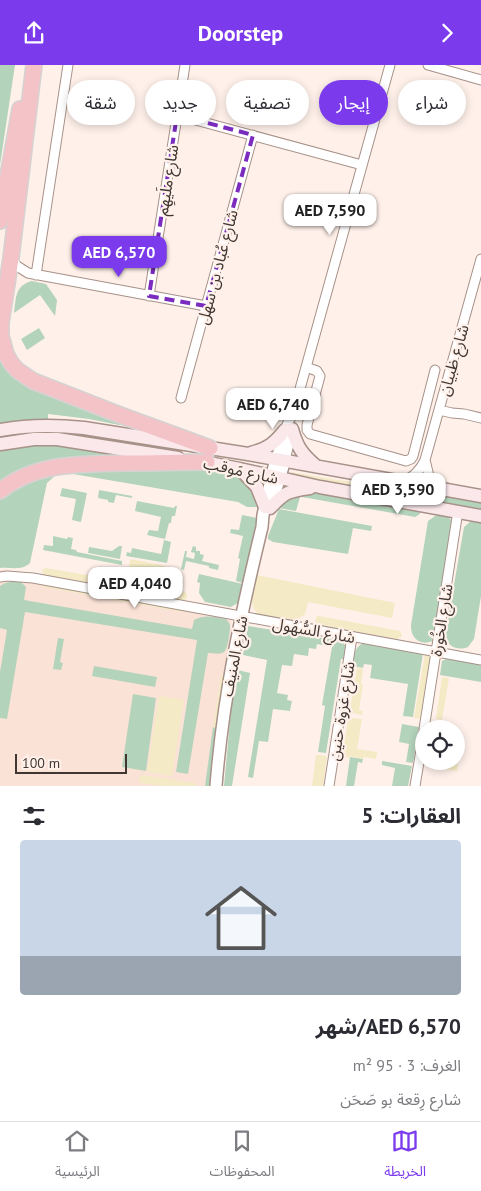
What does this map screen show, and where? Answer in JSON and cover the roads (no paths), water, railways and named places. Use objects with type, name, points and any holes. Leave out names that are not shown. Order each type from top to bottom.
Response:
[{"type":"highway","points":[[0,221],[28,65]]},
{"type":"highway","points":[[34,65],[12,258],[1,323],[1,336],[6,354],[17,370],[33,381],[120,415],[209,455]]},
{"type":"highway","points":[[0,491],[18,479],[52,467],[71,464],[209,455]]},
{"type":"main road","name":"شارع مَوقب","points":[[0,430],[34,426],[84,428],[209,455],[240,469],[320,487],[481,516]]},
{"type":"main road","points":[[248,453],[270,446],[289,430],[300,450],[316,466]]},
{"type":"main road","name":"شارع مَوقب","points":[[0,444],[34,439],[57,439],[209,455],[248,453],[480,496]]},
{"type":"main road","points":[[240,469],[257,487],[267,508],[289,492],[320,487]]},
{"type":"street","points":[[32,274],[68,65]]},
{"type":"street","name":"شارع ملَيهِم","points":[[183,80],[185,65]]},
{"type":"street","points":[[280,459],[289,430],[294,421],[293,414],[390,65]]},
{"type":"street","points":[[428,65],[481,80]]},
{"type":"street","name":"شارع ملَيهِم","points":[[149,296],[175,125]]},
{"type":"street","points":[[215,125],[362,165]]},
{"type":"street","name":"شارع عُباد بن سهل","points":[[182,397],[253,135]]},
{"type":"street","points":[[12,258],[17,266],[32,274],[206,306]]},
{"type":"street","name":"شارع ظبيان","points":[[401,482],[416,474],[425,460],[481,259]]},
{"type":"street","points":[[8,282],[32,274]]},
{"type":"street","points":[[306,367],[317,371],[320,376],[307,425],[307,430],[312,435],[403,460],[409,460],[413,456],[435,370]]},
{"type":"street","points":[[427,401],[452,413],[481,418]]},
{"type":"street","name":"شارع المنيف","points":[[216,786],[227,689],[241,616],[280,459]]},
{"type":"street","points":[[425,460],[429,476],[439,489]]},
{"type":"street","name":"شارع الخُورة","points":[[426,720],[458,511]]},
{"type":"street","name":"شارع السُّهُول","points":[[0,577],[7,575],[33,578],[481,660]]},
{"type":"street","name":"شارع غزوة حنين","points":[[329,786],[352,637]]},
{"type":"street","name":"شارع الخُورة","points":[[416,786],[418,770]]}]
